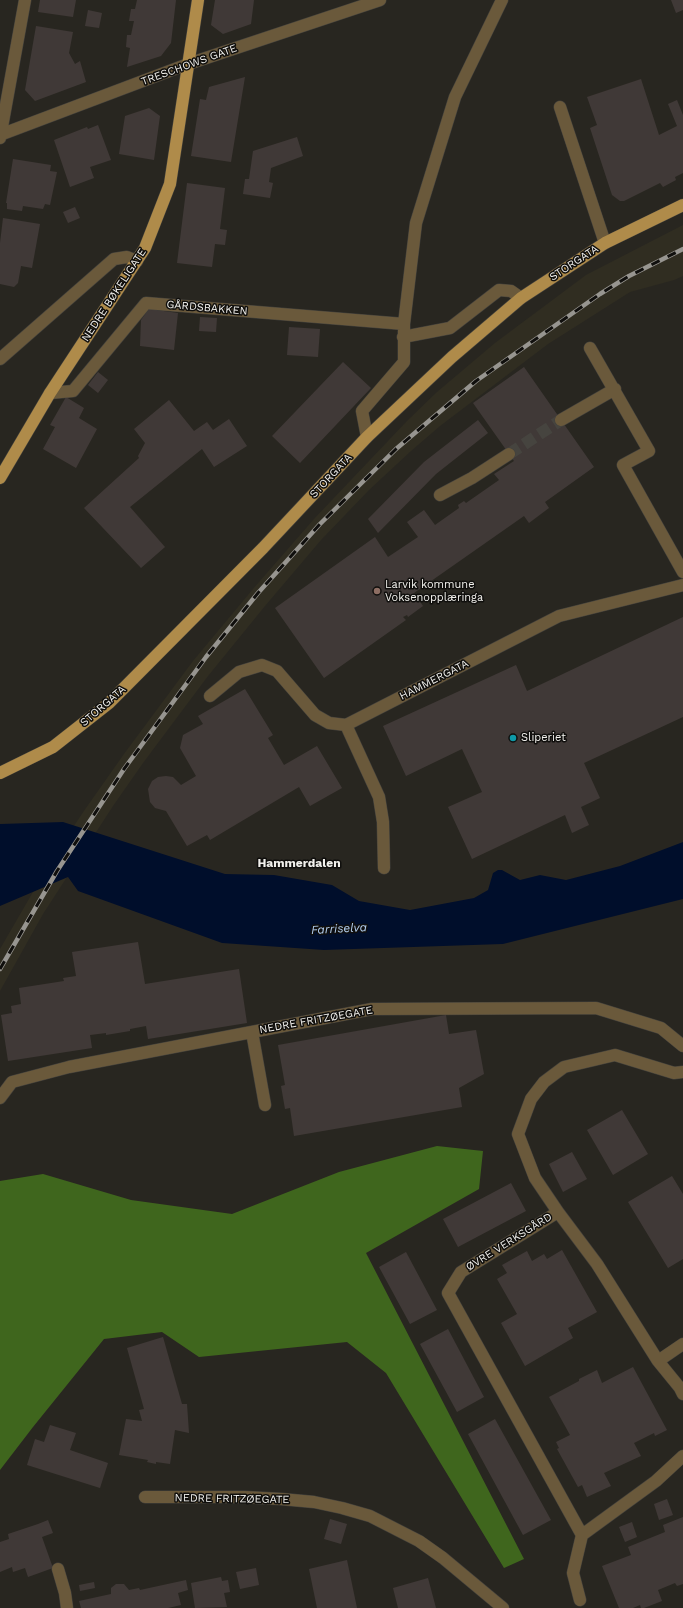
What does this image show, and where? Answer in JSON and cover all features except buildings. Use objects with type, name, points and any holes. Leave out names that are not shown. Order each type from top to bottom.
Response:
[{"type":"main road","name":"NEDRE BØKELIGATE","points":[[0,478],[50,394],[145,248],[170,184],[198,0]]},
{"type":"main road","name":"STORGATA","points":[[0,773],[53,747],[109,703],[263,548],[367,437],[452,357],[521,298],[605,243],[683,205]]},
{"type":"street","points":[[0,136],[25,0]]},
{"type":"street","name":"TRESCHOWS GATE","points":[[0,136],[188,64],[380,0]]},
{"type":"street","points":[[367,437],[362,411],[404,362],[404,324],[416,223],[455,97],[502,0]]},
{"type":"street","points":[[560,107],[605,243]]},
{"type":"street","points":[[0,359],[114,259],[127,257],[137,261]]},
{"type":"street","points":[[403,337],[450,328],[499,290],[511,291],[521,298]]},
{"type":"street","name":"GÅRDSBAKKEN","points":[[50,394],[73,391],[146,303],[404,324]]},
{"type":"street","points":[[590,348],[615,389],[649,451],[623,465],[683,572]]},
{"type":"street","points":[[561,420],[615,389]]},
{"type":"street","points":[[440,494],[472,478],[509,454]]},
{"type":"street","name":"HAMMERGATA","points":[[346,725],[559,616],[683,585]]},
{"type":"street","points":[[210,696],[239,672],[262,665],[277,671],[315,715],[329,723],[346,725],[379,797],[383,822],[384,868]]},
{"type":"street","name":"NEDRE FRITZØEGATE","points":[[0,1098],[12,1082],[68,1067],[372,1009],[596,1008],[661,1028],[683,1046]]},
{"type":"street","points":[[252,1032],[265,1105]]},
{"type":"street","points":[[683,1072],[674,1073],[615,1055],[564,1067],[544,1082],[531,1099],[518,1134],[535,1178],[558,1212],[597,1264],[658,1361],[680,1388],[683,1394]]},
{"type":"street","name":"ØVRE VERKSGÅRD","points":[[558,1212],[461,1272],[448,1293],[582,1535]]},
{"type":"street","points":[[658,1361],[683,1344]]},
{"type":"street","points":[[580,1600],[573,1573],[582,1535],[656,1481],[683,1456]]},
{"type":"street","name":"NEDRE FRITZØEGATE","points":[[145,1497],[244,1497],[281,1499],[335,1506],[370,1516],[419,1541],[443,1558],[503,1608]]},
{"type":"street","points":[[58,1569],[65,1593],[67,1608]]},
{"type":"shaded area","points":[[683,225],[683,276],[674,280],[630,292],[548,344],[440,426],[411,451],[369,490],[321,540],[208,676],[143,763],[113,806],[43,914],[0,991],[0,949],[55,854],[124,754],[193,661],[314,519],[407,421],[437,392],[495,343],[586,275]]},
{"type":"green space","points":[[437,1146],[483,1151],[479,1189],[366,1253],[524,1559],[504,1568],[386,1373],[347,1342],[199,1357],[162,1332],[104,1339],[0,1470],[0,1181],[43,1174],[131,1200],[232,1214],[339,1172]]},
{"type":"water","name":"Farriselva","points":[[63,822],[225,874],[274,875],[332,885],[359,901],[410,910],[474,898],[488,890],[493,873],[498,870],[502,870],[520,880],[540,875],[566,880],[620,866],[683,842],[683,899],[503,944],[324,950],[222,943],[78,891],[68,877],[0,906],[0,824]]},
{"type":"tunnel","points":[[509,454],[561,420]]},
{"type":"railway","points":[[0,969],[57,871],[124,769],[206,657],[258,593],[320,524],[396,449],[476,381],[600,294],[629,276],[683,249]]},
{"type":"place","name":"Larvik kommune Voksenopplæringa","points":[[377,591]]},
{"type":"place","name":"Sliperiet","points":[[513,738]]},
{"type":"district","name":"Hammerdalen","points":[[299,863]]}]
